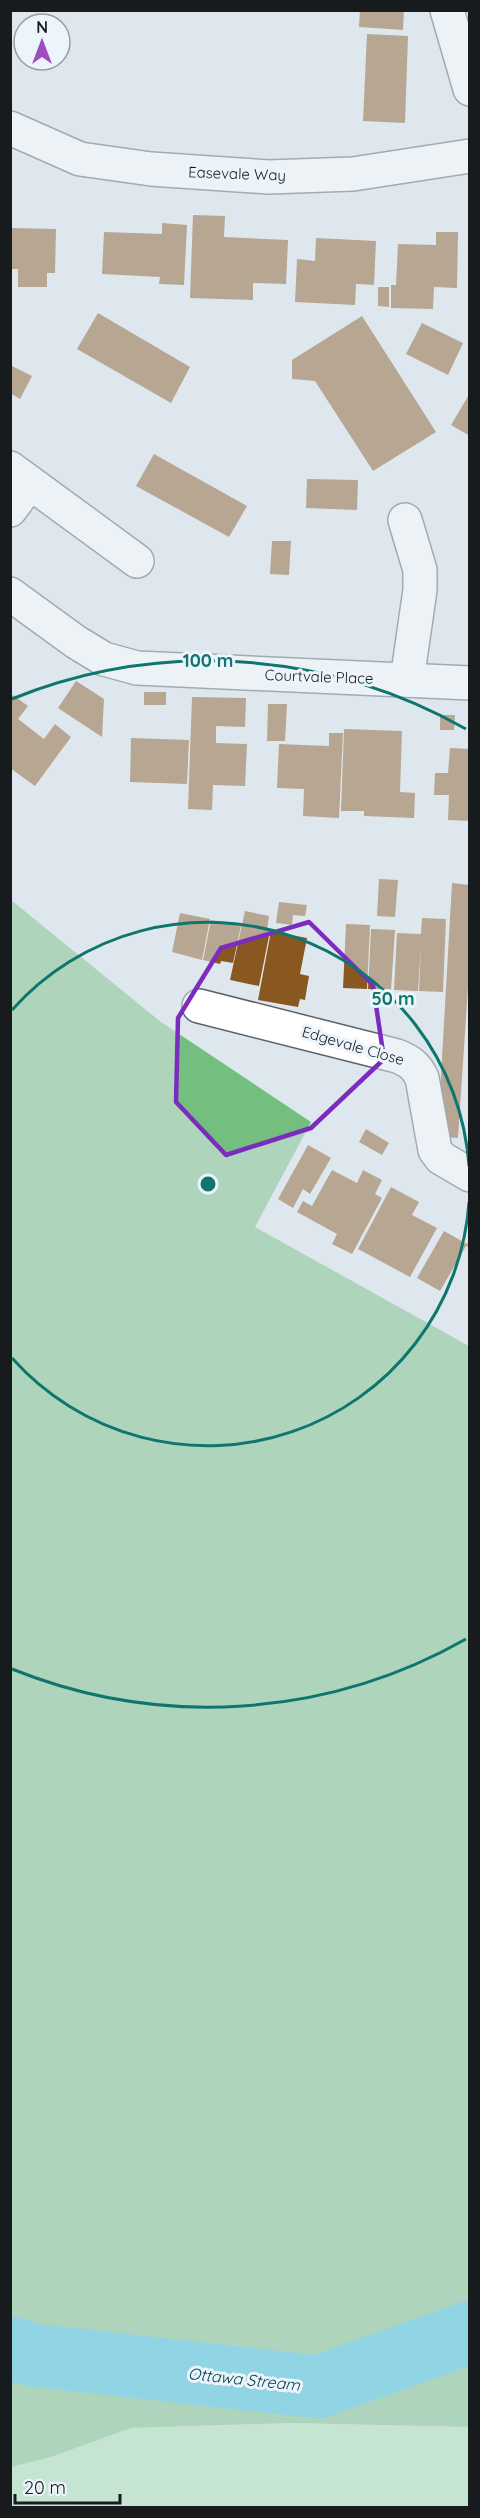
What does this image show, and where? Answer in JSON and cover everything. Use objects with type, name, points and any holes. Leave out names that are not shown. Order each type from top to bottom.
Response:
[{"type":"street","points":[[447,10],[470,88]]},
{"type":"street","name":"Easevale Way","points":[[10,128],[80,159],[151,170],[269,177],[353,174],[470,156]]},
{"type":"street","points":[[10,510],[20,475],[137,561]]},
{"type":"street","points":[[405,520],[420,570],[420,590],[407,680]]},
{"type":"street","name":"Courtvale Place","points":[[10,594],[76,642],[104,659],[137,668],[470,683]]},
{"type":"street","name":"Edgevale Close","points":[[199,1006],[410,1061],[422,1078],[435,1150],[441,1158],[470,1175]]},
{"type":"highlighted area","points":[[309,922],[373,985],[384,1059],[311,1128],[226,1155],[176,1102],[178,1018],[221,948]]},
{"type":"green space","points":[[11,900],[161,1022],[311,1122],[255,1227],[469,1346],[469,2427],[291,2423],[131,2428],[51,2457],[11,2467]]},
{"type":"green space","points":[[291,2423],[469,2427],[469,2507],[11,2508],[11,2467],[51,2457],[131,2428]]},
{"type":"building","points":[[360,10],[404,10],[403,30],[359,27]]},
{"type":"building","points":[[367,34],[408,36],[405,123],[363,121]]},
{"type":"building","points":[[193,215],[225,216],[224,237],[288,240],[286,284],[253,283],[253,300],[190,298]]},
{"type":"building","points":[[162,223],[187,225],[184,285],[159,284],[160,277],[102,274],[104,232],[162,234]]},
{"type":"building","points":[[10,228],[56,229],[55,273],[47,273],[47,287],[18,287],[18,269],[10,269]]},
{"type":"building","points":[[436,232],[458,232],[457,288],[434,287],[433,309],[391,308],[391,285],[396,285],[398,244],[436,245]]},
{"type":"building","points":[[316,238],[376,241],[374,285],[356,284],[355,305],[295,302],[297,259],[315,261]]},
{"type":"building","points":[[378,287],[389,287],[389,307],[378,306]]},
{"type":"building","points":[[98,313],[190,367],[171,403],[77,349]]},
{"type":"building","points":[[362,316],[436,432],[373,471],[315,381],[292,379],[292,360]]},
{"type":"building","points":[[422,323],[463,343],[448,375],[406,354]]},
{"type":"building","points":[[10,365],[32,376],[20,399],[10,393]]},
{"type":"building","points":[[470,393],[470,436],[451,425]]},
{"type":"building","points":[[154,454],[247,506],[229,537],[136,486]]},
{"type":"building","points":[[307,479],[358,480],[357,510],[306,508]]},
{"type":"building","points":[[272,541],[291,541],[289,575],[270,574]]},
{"type":"building","points":[[76,681],[104,699],[102,737],[58,708]]},
{"type":"building","points":[[144,692],[166,692],[166,705],[144,705]]},
{"type":"building","points":[[13,695],[28,706],[18,719],[44,739],[55,724],[71,737],[35,786],[10,768],[10,699]]},
{"type":"building","points":[[192,697],[246,698],[245,727],[216,726],[216,743],[247,744],[245,786],[213,785],[212,810],[188,809]]},
{"type":"building","points":[[268,704],[287,704],[285,741],[267,741]]},
{"type":"building","points":[[440,715],[455,715],[454,730],[440,730]]},
{"type":"building","points":[[344,729],[402,731],[400,792],[415,793],[414,818],[364,816],[364,811],[341,811]]},
{"type":"building","points":[[329,733],[343,733],[339,818],[303,816],[304,789],[277,788],[279,744],[329,746]]},
{"type":"building","points":[[131,738],[189,740],[187,784],[130,782]]},
{"type":"building","points":[[450,748],[470,749],[470,821],[448,820],[449,795],[434,795],[435,773],[448,773]]},
{"type":"building","points":[[379,879],[398,880],[395,917],[377,916]]},
{"type":"building","points":[[452,883],[470,885],[470,957],[458,1138],[441,1137],[438,1128]]},
{"type":"building","points":[[279,902],[307,905],[305,916],[293,915],[292,925],[276,923]]},
{"type":"building","points":[[245,911],[269,916],[267,930],[270,931],[259,986],[230,980]]},
{"type":"building","points":[[180,913],[210,919],[202,960],[172,952]]},
{"type":"building","points":[[422,918],[446,919],[443,992],[419,991],[421,947],[418,991],[394,990],[397,933],[421,934]]},
{"type":"building","points":[[211,920],[241,926],[233,963],[221,961],[220,964],[203,960]]},
{"type":"building","points":[[346,924],[370,925],[367,989],[343,988]]},
{"type":"building","points":[[371,929],[395,930],[391,990],[368,989]]},
{"type":"building","points":[[271,931],[307,938],[300,974],[309,976],[305,1000],[300,999],[298,1007],[258,1000]]},
{"type":"building","points":[[366,1129],[389,1143],[382,1155],[359,1142]]},
{"type":"building","points":[[308,1145],[331,1158],[310,1194],[303,1189],[293,1208],[278,1199]]},
{"type":"building","points":[[332,1170],[357,1183],[363,1170],[382,1180],[375,1194],[382,1198],[352,1254],[332,1244],[337,1234],[297,1212],[303,1201],[312,1206]]},
{"type":"building","points":[[391,1187],[419,1202],[412,1215],[437,1228],[410,1277],[358,1249]]},
{"type":"building","points":[[444,1231],[467,1244],[470,1239],[470,1248],[466,1246],[440,1291],[417,1278]]},
{"type":"waterway","name":"Ottawa Stream","points":[[10,2348],[33,2355],[318,2387],[470,2332]]}]
